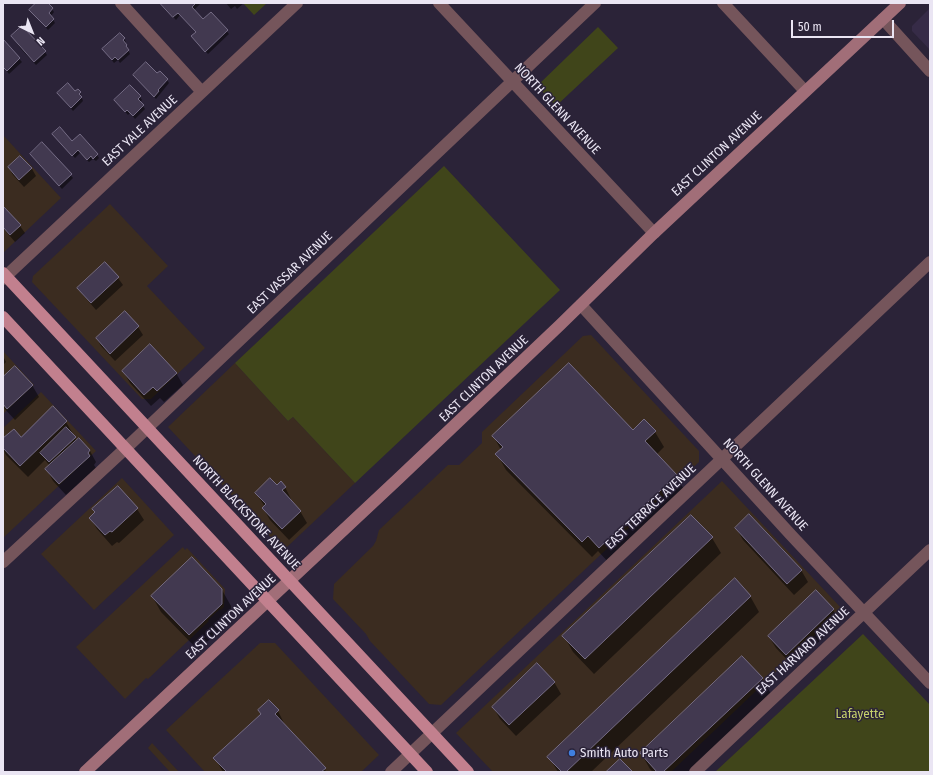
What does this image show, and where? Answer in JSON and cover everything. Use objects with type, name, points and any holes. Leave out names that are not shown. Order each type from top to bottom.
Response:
[{"type":"main road","name":"EAST CLINTON AVENUE","points":[[85,772],[268,602],[581,305],[654,233],[900,3]]},
{"type":"main road","name":"NORTH BLACKSTONE AVENUE","points":[[4,276],[148,428],[468,772]]},
{"type":"main road","points":[[3,317],[427,772]]},
{"type":"street","points":[[121,3],[202,92]]},
{"type":"street","name":"EAST YALE AVENUE","points":[[4,276],[297,3]]},
{"type":"street","name":"NORTH GLENN AVENUE","points":[[439,3],[654,233]]},
{"type":"street","name":"EAST VASSAR AVENUE","points":[[3,562],[148,428],[595,3]]},
{"type":"street","points":[[723,3],[805,91]]},
{"type":"street","points":[[883,19],[930,71]]},
{"type":"street","name":"EAST TERRACE AVENUE","points":[[391,772],[930,262]]},
{"type":"street","name":"NORTH GLENN AVENUE","points":[[581,305],[930,683]]},
{"type":"street","name":"EAST HARVARD AVENUE","points":[[695,772],[930,550]]},
{"type":"shaded area","points":[[930,8],[930,50],[912,31],[912,26]]},
{"type":"shaded area","points":[[3,135],[61,198],[4,252],[3,250]]},
{"type":"shaded area","points":[[110,204],[168,266],[147,286],[205,348],[151,399],[142,399],[32,282],[33,276]]},
{"type":"shaded area","points":[[591,335],[699,451],[699,462],[441,705],[429,704],[333,599],[334,584],[373,546],[379,530],[448,465],[459,465],[482,443],[482,432],[583,336]]},
{"type":"shaded area","points":[[3,351],[34,385],[3,414]]},
{"type":"shaded area","points":[[235,363],[288,421],[293,417],[355,483],[287,547],[278,545],[168,427]]},
{"type":"shaded area","points":[[41,392],[96,451],[3,538],[3,428]]},
{"type":"shaded area","points":[[122,478],[174,535],[94,610],[41,554]]},
{"type":"shaded area","points":[[722,481],[842,609],[671,772],[493,772],[456,733]]},
{"type":"shaded area","points":[[183,547],[185,550],[187,548],[225,589],[224,607],[208,620],[209,621],[125,699],[76,647]]},
{"type":"shaded area","points":[[260,643],[275,643],[379,755],[361,772],[205,772],[166,730]]},
{"type":"shaded area","points":[[152,743],[179,772],[170,772],[148,748]]},
{"type":"green space","points":[[243,3],[267,3],[254,15]]},
{"type":"green space","points":[[598,27],[618,48],[556,106],[537,86]]},
{"type":"green space","points":[[444,166],[560,290],[355,483],[293,417],[288,421],[235,363]]},
{"type":"green space","name":"Lafayette","points":[[863,634],[930,705],[930,772],[715,772]]},
{"type":"building","points":[[36,3],[48,3],[53,8],[49,13],[54,19],[46,27],[29,10]]},
{"type":"building","points":[[160,3],[196,3],[192,7],[203,19],[211,12],[228,30],[205,52],[191,36],[196,32],[178,13],[173,17]]},
{"type":"building","points":[[22,26],[46,51],[34,62],[11,36]]},
{"type":"building","points":[[120,33],[125,38],[123,40],[129,50],[118,60],[115,57],[112,60],[102,49]]},
{"type":"building","points":[[3,39],[20,58],[7,71],[3,67]]},
{"type":"building","points":[[146,62],[157,73],[160,71],[168,79],[154,97],[133,75]]},
{"type":"building","points":[[68,83],[75,91],[78,89],[81,92],[79,94],[82,97],[71,108],[57,93]]},
{"type":"building","points":[[130,85],[141,96],[138,99],[144,105],[133,116],[127,110],[125,112],[114,100]]},
{"type":"building","points":[[60,127],[72,141],[80,134],[98,154],[93,159],[91,156],[87,160],[78,150],[72,156],[52,134]]},
{"type":"building","points":[[42,142],[72,174],[59,186],[30,154]]},
{"type":"building","points":[[20,156],[32,168],[19,180],[8,167]]},
{"type":"building","points":[[3,206],[21,225],[10,235],[3,227]]},
{"type":"building","points":[[105,262],[119,277],[91,303],[77,288]]},
{"type":"building","points":[[125,311],[139,326],[110,354],[96,338]]},
{"type":"building","points":[[150,344],[177,373],[157,391],[153,387],[144,395],[122,371]]},
{"type":"building","points":[[569,363],[633,430],[644,419],[656,431],[645,441],[677,475],[599,548],[588,536],[582,542],[495,454],[503,447],[492,436]]},
{"type":"building","points":[[15,366],[33,385],[7,409],[3,404],[3,377]]},
{"type":"building","points":[[53,406],[67,421],[20,466],[3,448],[3,438],[14,429],[21,437]]},
{"type":"building","points":[[66,427],[76,437],[49,462],[40,453]]},
{"type":"building","points":[[79,438],[90,450],[88,453],[90,456],[59,484],[45,469]]},
{"type":"building","points":[[270,478],[277,485],[281,481],[286,487],[282,490],[301,511],[282,529],[262,508],[266,504],[255,493]]},
{"type":"building","points":[[118,486],[138,508],[112,532],[110,531],[105,535],[89,518],[95,512],[92,509]]},
{"type":"building","points":[[749,514],[802,570],[787,584],[735,528]]},
{"type":"building","points":[[691,515],[713,537],[585,659],[562,636]]},
{"type":"building","points":[[192,557],[222,589],[222,604],[189,635],[151,596]]},
{"type":"building","points":[[735,578],[751,596],[566,772],[562,772],[547,757]]},
{"type":"building","points":[[816,590],[834,609],[786,655],[768,636]]},
{"type":"building","points":[[742,656],[763,678],[663,772],[657,772],[640,753]]},
{"type":"building","points":[[537,663],[555,682],[509,725],[492,707]]},
{"type":"building","points":[[269,700],[279,710],[275,714],[326,768],[321,772],[227,772],[213,758],[261,714],[258,710]]},
{"type":"building","points":[[620,759],[633,772],[606,772]]},
{"type":"place","name":"Smith Auto Parts","points":[[572,753]]}]
